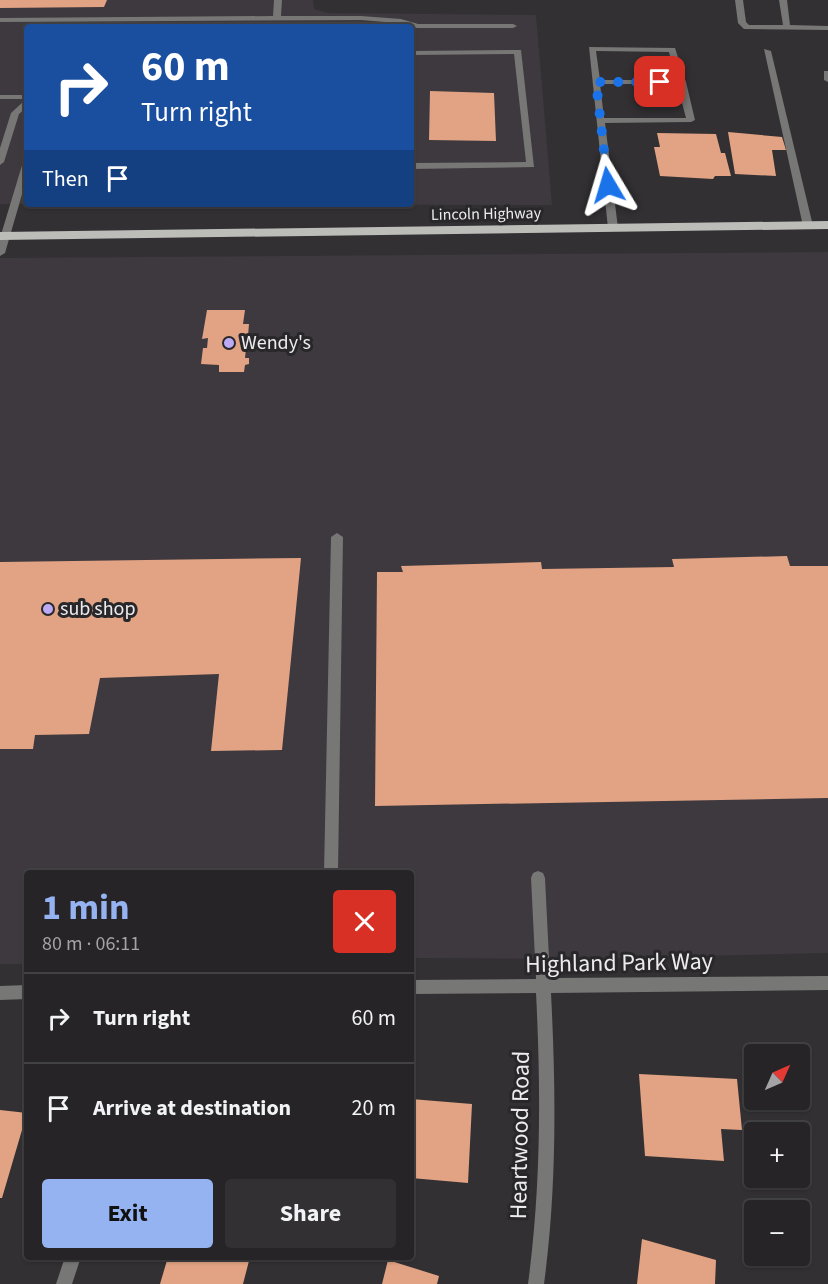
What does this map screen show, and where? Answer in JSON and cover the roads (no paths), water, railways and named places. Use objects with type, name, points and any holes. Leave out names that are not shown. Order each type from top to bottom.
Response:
[{"type":"main road","name":"Lincoln Highway","points":[[2,236],[828,225]]},
{"type":"street","points":[[277,17],[278,0]]},
{"type":"street","points":[[739,0],[742,23],[747,27],[828,28]]},
{"type":"street","points":[[783,0],[787,27]]},
{"type":"street","points":[[0,20],[57,23],[277,17],[361,18],[401,24]]},
{"type":"street","points":[[414,26],[513,26]]},
{"type":"street","points":[[600,121],[691,120],[672,50],[592,49],[600,121],[613,228]]},
{"type":"street","points":[[767,51],[808,226]]},
{"type":"street","points":[[414,53],[518,52],[531,165],[414,166]]},
{"type":"street","points":[[596,82],[682,82]]},
{"type":"street","points":[[0,97],[24,97]]},
{"type":"street","points":[[0,162],[15,113],[24,106]]},
{"type":"street","points":[[0,253],[2,236],[24,171]]},
{"type":"street","points":[[331,870],[338,537]]},
{"type":"street","name":"Heartwood Road","points":[[536,1284],[548,1180],[549,1107],[538,878]]},
{"type":"street","name":"Highland Park Way","points":[[414,987],[828,983]]},
{"type":"street","points":[[0,993],[24,992]]},
{"type":"street","points":[[64,1284],[72,1260]]},
{"type":"place","name":"Wendy's","points":[[229,343]]},
{"type":"place","name":"sub shop","points":[[48,609]]}]
